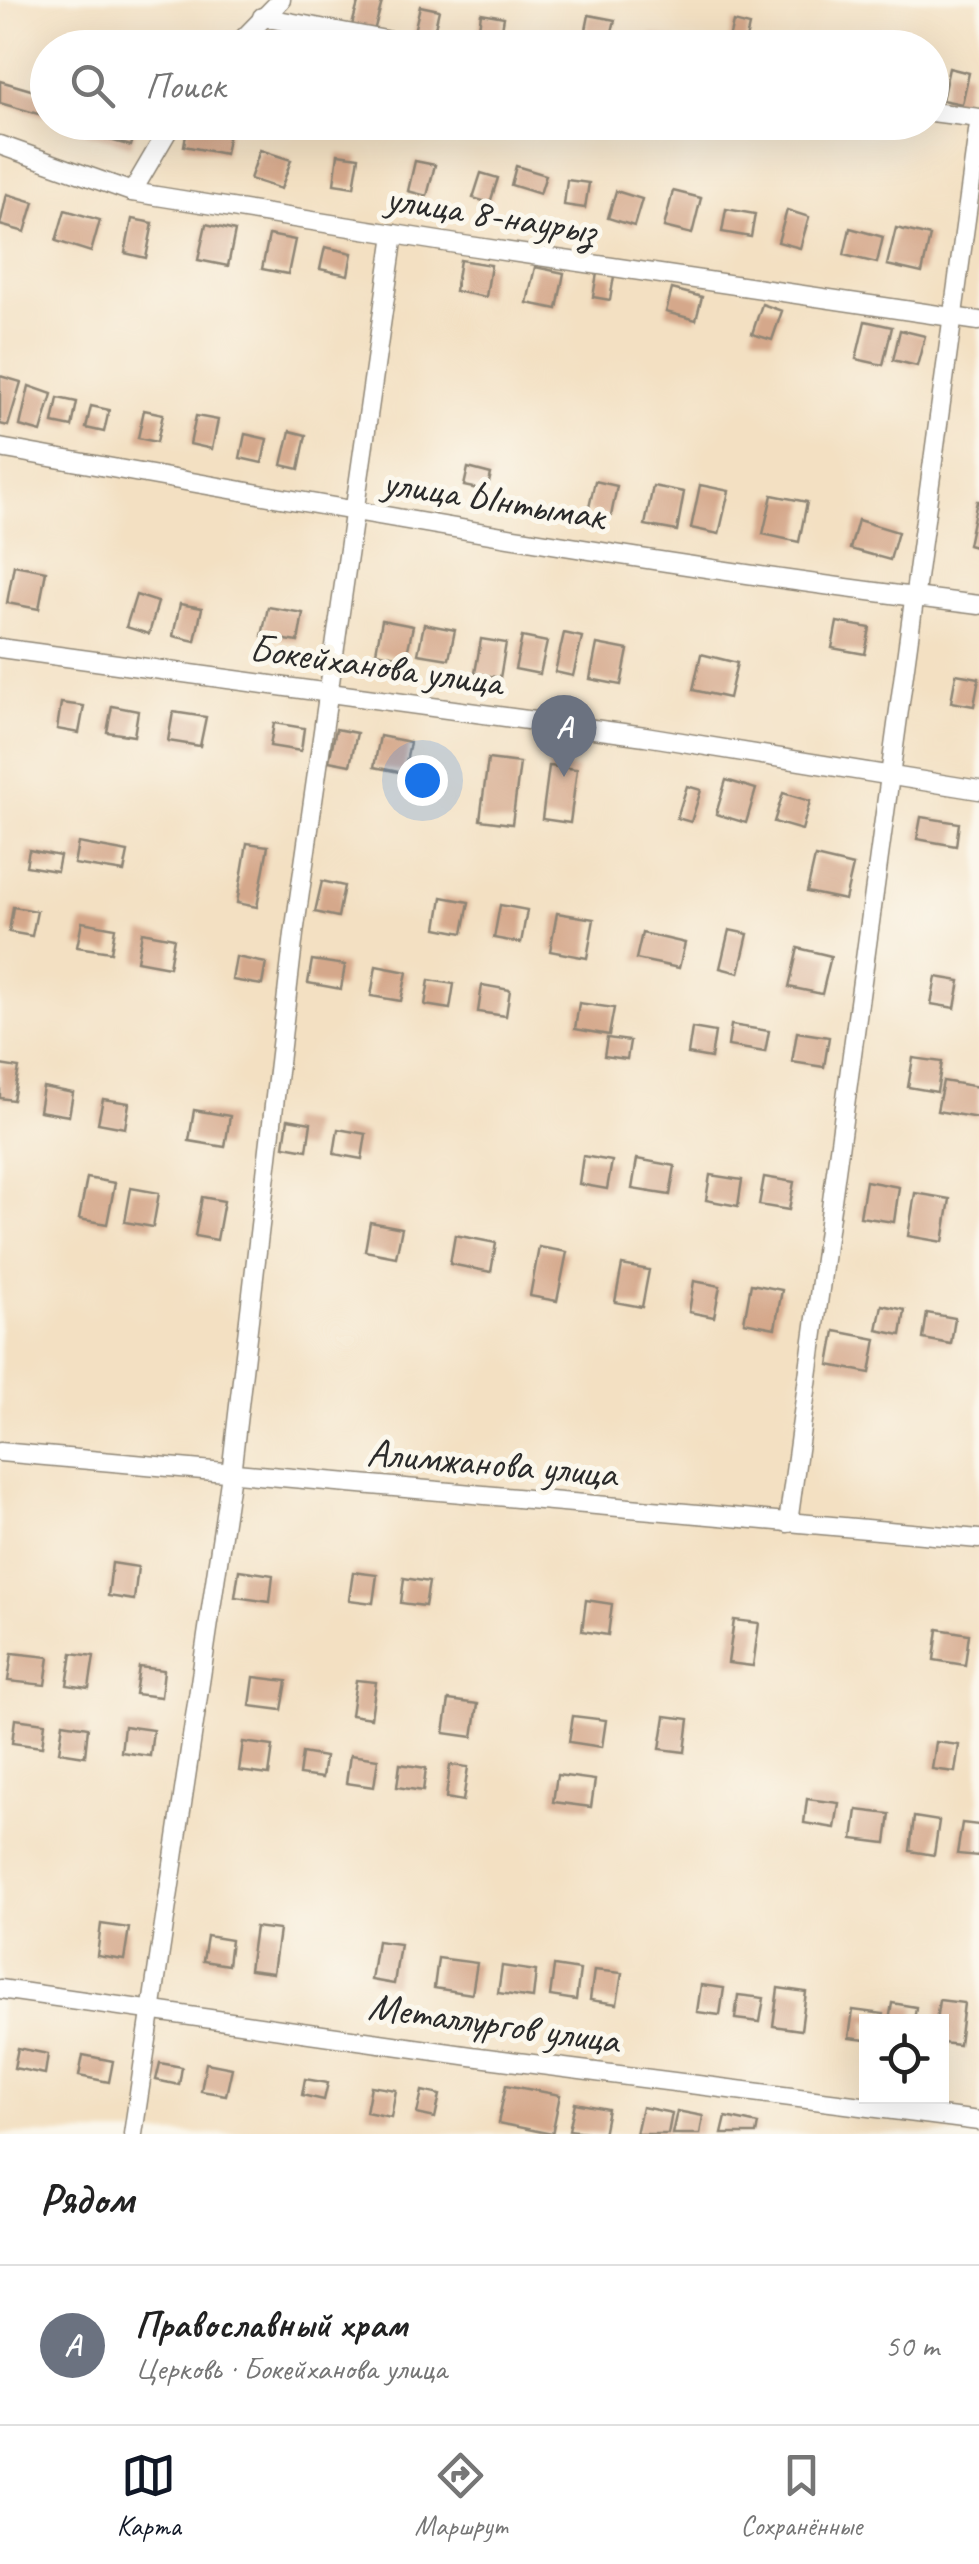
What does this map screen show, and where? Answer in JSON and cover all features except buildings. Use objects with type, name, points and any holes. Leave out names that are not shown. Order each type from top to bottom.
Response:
[{"type":"street","points":[[250,30],[281,0]]},
{"type":"street","points":[[262,17],[332,30]]},
{"type":"street","points":[[788,1524],[979,121],[949,115]]},
{"type":"street","points":[[132,192],[162,140]]},
{"type":"street","name":"улица 8-наурыз","points":[[0,145],[132,192],[979,321]]},
{"type":"street","points":[[133,2134],[231,1474],[266,1155],[394,234]]},
{"type":"street","name":"улица Ынтымак","points":[[0,448],[354,511],[831,588],[979,605]]},
{"type":"street","name":"Бокейханова улица","points":[[0,648],[645,736],[979,790]]},
{"type":"street","name":"Алимжанова улица","points":[[0,1452],[979,1540]]},
{"type":"street","name":"Металлургов улица","points":[[0,1989],[471,2056],[979,2121]]},
{"type":"place","name":"Православный храм","points":[[564,777]]}]
